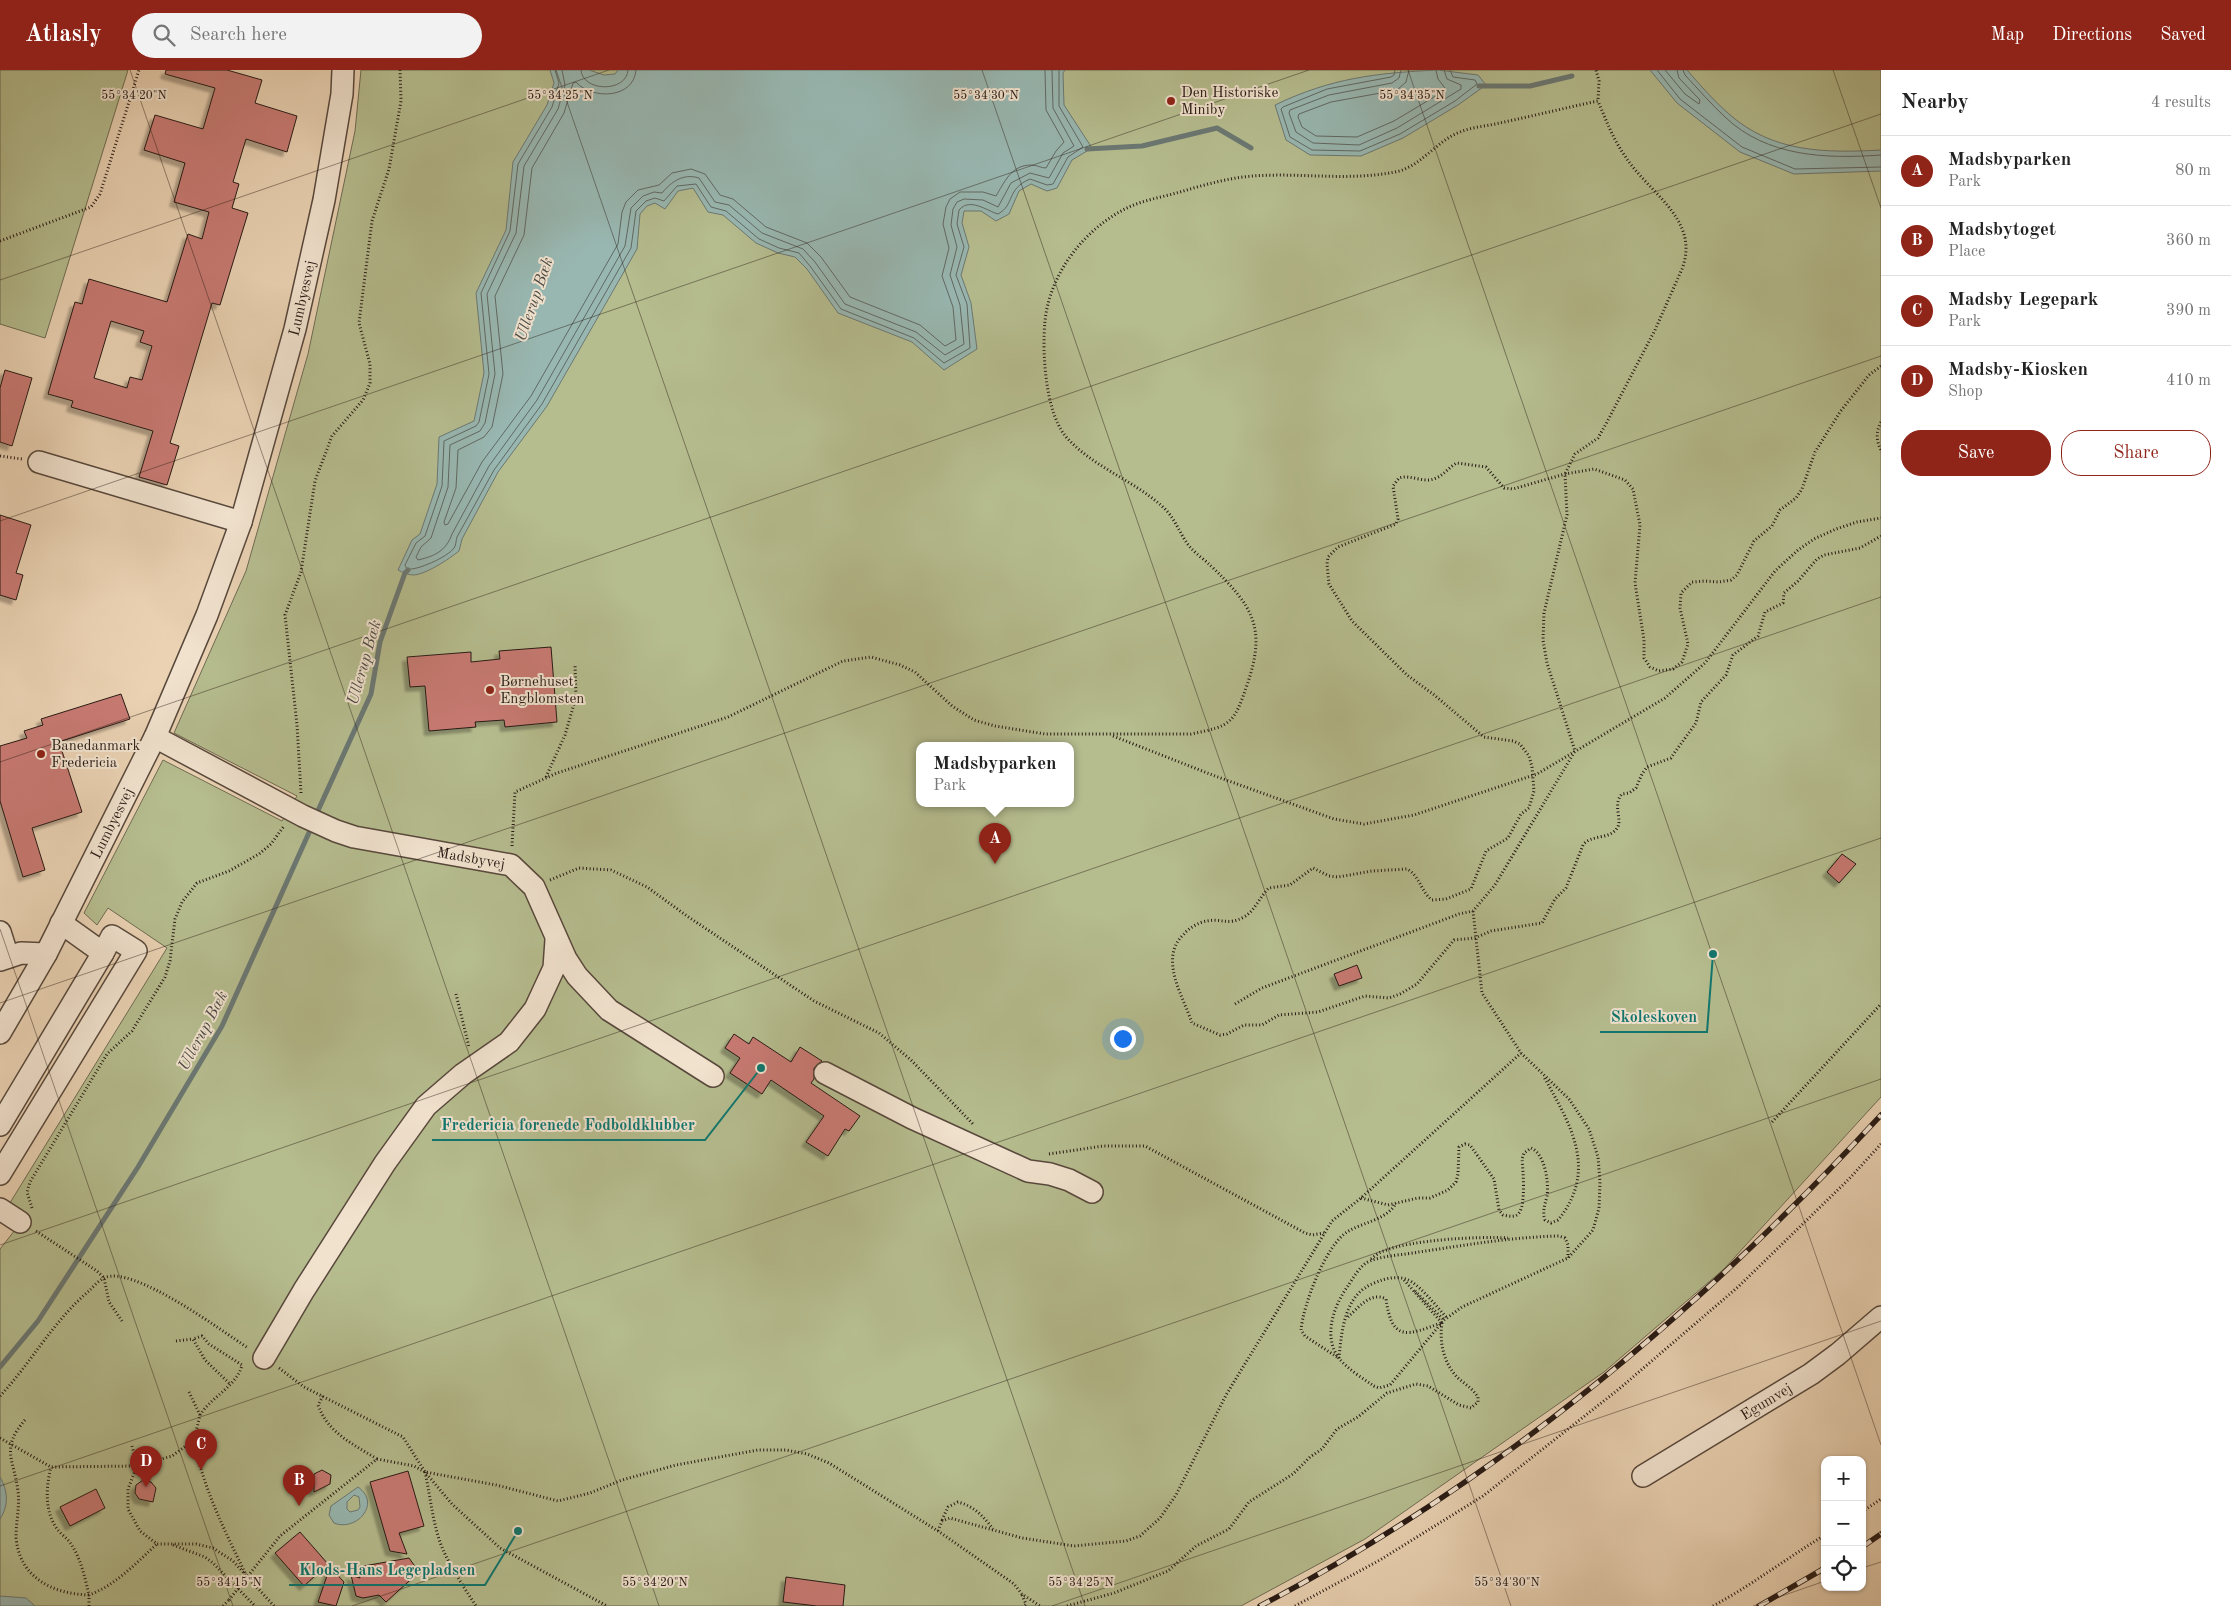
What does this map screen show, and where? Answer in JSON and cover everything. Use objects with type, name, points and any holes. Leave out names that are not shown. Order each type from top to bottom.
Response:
[{"type":"street","name":"Lumbyesvej","points":[[0,1033],[46,954],[155,737],[207,615],[241,522],[295,329],[324,200],[342,94],[343,70]]},
{"type":"street","points":[[40,462],[241,522]]},
{"type":"street","name":"Madsbyvej","points":[[155,737],[299,814],[336,831],[354,837],[511,865],[534,887],[556,937],[577,976],[609,1010],[713,1076]]},
{"type":"street","points":[[61,923],[103,953]]},
{"type":"street","points":[[0,932],[4,958],[21,953],[46,954]]},
{"type":"street","points":[[0,1126],[112,936],[136,951],[0,1174]]},
{"type":"street","points":[[264,1358],[304,1290],[395,1149],[426,1106],[474,1066],[509,1042],[535,1010],[554,968],[556,937]]},
{"type":"street","points":[[825,1073],[912,1118],[1028,1171],[1050,1174],[1068,1180],[1092,1192]]},
{"type":"street","points":[[0,1209],[24,1224]]},
{"type":"street","name":"Egumvej","points":[[1643,1476],[1812,1374],[1881,1317]]},
{"type":"path","points":[[0,241],[92,207],[100,194],[140,70]]},
{"type":"path","points":[[122,1321],[109,1302],[104,1278],[97,1271],[24,1224],[33,1210],[27,1192],[30,1182],[107,1054],[132,1031],[165,977],[170,961],[175,919],[182,902],[197,883],[229,871],[259,854],[299,814],[301,800],[297,726],[285,616],[301,572],[315,481],[332,436],[363,400],[370,383],[370,364],[359,323],[372,221],[389,169],[401,101],[400,70]]},
{"type":"path","points":[[1235,1004],[1262,988],[1459,914],[1473,911],[1495,885],[1575,751],[1546,663],[1543,640],[1544,613],[1567,515],[1565,474],[1574,454],[1598,438],[1607,422],[1655,330],[1686,257],[1687,242],[1676,216],[1625,157],[1598,101],[1599,81],[1596,70]]},
{"type":"path","points":[[511,865],[515,792],[546,777],[728,717],[843,661],[871,657],[900,665],[915,672],[952,706],[974,720],[995,726],[1045,734],[1191,734],[1210,731],[1233,720],[1239,710],[1254,664],[1257,647],[1257,629],[1248,609],[1234,589],[1190,548],[1166,509],[1093,460],[1066,438],[1052,407],[1043,349],[1045,317],[1051,292],[1067,260],[1082,242],[1100,226],[1132,206],[1207,184],[1242,177],[1347,178],[1398,172],[1411,166],[1458,132],[1598,101]]},
{"type":"path","points":[[1881,366],[1868,375],[1840,412],[1815,452],[1802,489],[1796,498],[1780,510],[1766,533],[1754,541],[1737,575],[1731,580],[1719,582],[1692,582],[1681,593],[1680,608],[1688,644],[1682,662],[1673,670],[1659,671],[1650,667],[1644,658],[1644,640],[1635,583],[1640,526],[1633,489],[1624,480],[1594,469],[1565,474],[1513,489],[1504,488],[1486,467],[1456,463],[1436,478],[1427,480],[1409,476],[1399,478],[1393,486],[1398,519],[1396,524],[1338,547],[1328,557],[1329,584],[1352,622],[1407,676],[1433,694],[1478,733],[1492,739],[1514,741],[1520,744],[1529,756],[1533,776],[1534,791],[1529,808],[1521,814],[1508,838],[1486,850],[1471,889],[1463,893],[1446,899],[1432,900],[1428,897],[1416,875],[1407,869],[1372,871],[1338,877],[1329,876],[1313,868],[1290,885],[1268,888],[1247,915],[1236,921],[1225,923],[1208,920],[1188,930],[1178,939],[1173,954],[1174,977],[1192,1022],[1220,1035],[1244,1025],[1262,1025],[1279,1015],[1318,1012],[1365,996],[1389,998],[1417,984],[1454,940],[1475,938],[1491,931],[1542,923],[1555,899],[1566,888],[1583,845],[1587,840],[1611,834],[1617,829],[1619,825],[1618,798],[1622,794],[1629,793],[1636,788],[1647,767],[1670,758],[1675,752],[1696,722],[1701,702],[1726,676],[1734,655],[1758,636],[1765,612],[1783,603],[1784,593],[1798,582],[1817,559],[1824,555],[1860,548],[1881,536]]},
{"type":"path","points":[[1881,422],[1877,429],[1878,443],[1881,450]]},
{"type":"path","points":[[1111,734],[1215,776],[1334,819],[1364,824],[1414,815],[1533,776],[1665,698],[1705,663],[1774,571],[1798,550],[1814,539],[1836,529],[1858,522],[1881,518]]},
{"type":"path","points":[[546,777],[565,735],[576,697],[575,665]]},
{"type":"path","points":[[534,887],[579,868],[611,870],[647,886],[687,916],[814,1000],[879,1032],[911,1060],[975,1125]]},
{"type":"path","points":[[1347,1317],[1374,1297],[1381,1296],[1386,1299],[1394,1327],[1405,1333],[1421,1330],[1444,1320],[1462,1307],[1568,1258],[1593,1230],[1599,1208],[1600,1182],[1598,1157],[1589,1129],[1569,1099],[1521,1053],[1482,993],[1473,911]]},
{"type":"path","points":[[456,994],[474,1066]]},
{"type":"path","points":[[1772,1122],[1881,1004]]},
{"type":"path","points":[[942,1521],[950,1518],[1022,1538],[1074,1546],[1126,1541],[1140,1536],[1160,1518],[1176,1495],[1226,1395],[1332,1221],[1361,1198],[1521,1053]]},
{"type":"path","points":[[1361,1198],[1388,1205],[1430,1198],[1448,1190],[1456,1182],[1459,1147],[1470,1144],[1494,1179],[1499,1210],[1503,1215],[1516,1215],[1519,1213],[1522,1201],[1522,1159],[1524,1153],[1531,1148],[1540,1155],[1548,1183],[1544,1206],[1545,1220],[1551,1223],[1558,1220],[1574,1191],[1579,1174],[1579,1155],[1574,1133],[1543,1074]]},
{"type":"path","points":[[1295,1606],[1380,1560],[1483,1496],[1611,1395],[1738,1287],[1849,1179],[1881,1144]]},
{"type":"path","points":[[1048,1154],[1103,1146],[1144,1146],[1305,1234],[1324,1233]]},
{"type":"path","points":[[1397,1202],[1388,1213],[1346,1232],[1336,1241],[1307,1301],[1301,1330],[1306,1336],[1374,1386],[1383,1388],[1390,1385],[1396,1379],[1444,1320]]},
{"type":"path","points":[[1339,1359],[1334,1349],[1332,1331],[1333,1312],[1348,1285],[1369,1261],[1382,1251],[1401,1246],[1490,1237],[1559,1236],[1564,1238],[1568,1245],[1568,1258]]},
{"type":"path","points":[[1369,1261],[1511,1238]]},
{"type":"path","points":[[0,1396],[76,1301],[104,1278],[117,1276],[142,1282],[177,1302],[264,1358],[304,1387],[403,1436],[425,1472],[452,1504],[500,1548],[607,1606]]},
{"type":"path","points":[[1339,1359],[1341,1336],[1353,1301],[1365,1287],[1386,1279],[1403,1278],[1417,1286],[1444,1320]]},
{"type":"path","points":[[1403,1278],[1444,1320]]},
{"type":"path","points":[[1067,1606],[1114,1593],[1168,1571],[1196,1546],[1229,1529],[1249,1502],[1293,1474],[1322,1448],[1337,1429],[1358,1417],[1387,1393],[1416,1384],[1439,1392],[1459,1405],[1471,1408],[1476,1405],[1478,1397],[1456,1376],[1445,1360],[1440,1334],[1444,1320]]},
{"type":"path","points":[[176,1342],[202,1336],[209,1344],[242,1365],[241,1372],[206,1406],[200,1415],[194,1440],[198,1464],[214,1508],[247,1577]]},
{"type":"path","points":[[193,1339],[205,1360],[230,1384]]},
{"type":"path","points":[[189,1392],[200,1415]]},
{"type":"path","points":[[323,1396],[318,1405],[323,1419],[340,1436],[377,1459],[414,1466],[425,1472],[558,1501],[590,1493],[622,1480],[676,1465],[758,1450],[786,1450],[807,1454],[829,1462],[938,1531],[1014,1584],[1022,1594],[1026,1604],[1024,1606]]},
{"type":"path","points":[[25,1420],[13,1434],[11,1464],[18,1492],[16,1538],[22,1561],[32,1576],[71,1595],[89,1595],[99,1591],[130,1570],[157,1544]]},
{"type":"path","points":[[0,1438],[50,1467],[137,1466],[172,1456],[194,1440]]},
{"type":"path","points":[[132,1446],[137,1466],[128,1489],[128,1509],[140,1531],[157,1544],[196,1544],[213,1548],[233,1561],[274,1606]]},
{"type":"path","points":[[223,1606],[280,1536],[377,1459]]},
{"type":"path","points":[[50,1467],[46,1487],[50,1515],[57,1530],[71,1543],[82,1568],[89,1595],[89,1606]]},
{"type":"path","points":[[425,1472],[444,1551],[462,1585],[476,1606]]},
{"type":"path","points":[[1866,1509],[1881,1499]]},
{"type":"path","points":[[938,1531],[948,1507],[958,1502],[973,1508],[994,1530]]},
{"type":"path","points":[[1713,1606],[1738,1592],[1821,1537]]},
{"type":"path","points":[[170,1544],[205,1557],[254,1606]]},
{"type":"path","points":[[1022,1594],[1040,1606]]},
{"type":"green space","points":[[0,70],[128,70],[45,338],[0,324]]},
{"type":"green space","points":[[361,70],[1881,70],[1881,1097],[1724,1269],[1604,1372],[1365,1539],[1241,1606],[0,1606],[0,1249],[19,1225],[8,1206],[167,948],[108,908],[97,925],[84,913],[163,760],[282,821],[297,796],[174,733],[246,571],[308,354],[355,131]]},
{"type":"water","points":[[550,70],[589,70],[604,75],[615,74],[618,70],[1065,70],[1063,73],[1064,105],[1092,148],[1072,160],[1057,188],[1047,191],[1031,184],[1019,191],[1009,214],[996,221],[981,211],[964,211],[962,223],[969,247],[961,275],[971,303],[977,349],[944,370],[912,342],[838,313],[807,269],[795,257],[778,253],[756,243],[723,215],[708,212],[693,188],[678,191],[665,209],[655,203],[647,206],[640,214],[637,249],[547,406],[498,472],[462,539],[459,551],[430,570],[413,575],[407,574],[398,570],[412,540],[420,534],[437,484],[439,437],[474,421],[484,373],[476,293],[506,230],[513,162],[547,105],[554,83]]},
{"type":"water","points":[[1438,70],[1478,75],[1486,85],[1458,105],[1403,138],[1361,156],[1310,155],[1286,140],[1275,105],[1315,89],[1354,78]]},
{"type":"water","points":[[1650,70],[1687,70],[1729,114],[1746,127],[1782,143],[1820,150],[1881,150],[1881,171],[1794,174],[1740,152],[1677,103]]},
{"type":"water","points":[[0,1477],[5,1487],[6,1503],[0,1519]]},
{"type":"water","points":[[358,1487],[365,1494],[367,1501],[367,1508],[363,1515],[350,1524],[334,1523],[329,1515],[331,1506]],"holes":[[[354,1495],[359,1497],[360,1507],[358,1510],[350,1512],[347,1509],[347,1502]]]},
{"type":"water","points":[[0,1596],[26,1598],[35,1606],[0,1606]]},
{"type":"building","points":[[166,70],[227,70],[262,80],[255,103],[297,116],[287,152],[246,139],[233,182],[239,184],[232,208],[248,213],[220,305],[212,303],[170,443],[179,446],[167,485],[139,477],[153,431],[71,407],[73,401],[48,394],[75,302],[82,304],[89,279],[167,302],[188,234],[202,239],[209,212],[174,202],[185,163],[144,150],[155,115],[203,129],[215,88],[165,74]],"holes":[[[111,321],[144,331],[140,342],[152,346],[142,380],[130,377],[127,388],[94,378]]]},
{"type":"building","points":[[5,370],[32,378],[12,446],[0,442],[0,388]]},
{"type":"building","points":[[0,515],[31,525],[16,573],[23,575],[16,600],[0,595]]},
{"type":"building","name":"Børnehuset Engblomsten","points":[[551,647],[557,722],[505,727],[504,720],[475,722],[476,727],[429,731],[425,686],[410,687],[407,657],[471,652],[471,662],[500,659],[499,651]]},
{"type":"building","name":"Banedanmark Fredericia","points":[[121,694],[130,719],[59,742],[82,812],[32,828],[45,870],[23,877],[0,801],[0,746],[27,738],[24,731],[43,725],[41,719]]},
{"type":"building","points":[[1842,854],[1856,864],[1839,883],[1827,872]]},
{"type":"building","points":[[1357,965],[1362,978],[1339,986],[1334,974]]},
{"type":"building","points":[[734,1034],[749,1044],[753,1037],[791,1062],[800,1047],[822,1061],[814,1068],[814,1079],[811,1083],[860,1116],[849,1131],[845,1129],[828,1156],[806,1142],[824,1116],[771,1080],[762,1094],[730,1073],[740,1058],[725,1048]]},
{"type":"building","points":[[322,1470],[331,1475],[330,1484],[314,1492],[314,1474]]},
{"type":"building","points":[[408,1471],[424,1526],[399,1533],[407,1554],[390,1551],[370,1482]]},
{"type":"building","points":[[143,1480],[151,1482],[156,1488],[153,1502],[139,1499],[135,1493],[136,1485]]},
{"type":"building","points":[[96,1489],[105,1508],[70,1526],[60,1507]]},
{"type":"building","points":[[300,1532],[328,1564],[304,1586],[275,1553]]},
{"type":"building","points":[[409,1558],[419,1572],[386,1602],[379,1595],[363,1598],[356,1596],[351,1575],[360,1578],[358,1567]]},
{"type":"building","points":[[330,1567],[344,1582],[336,1606],[318,1602]]},
{"type":"building","points":[[786,1577],[845,1585],[843,1606],[817,1606],[783,1602]]},
{"type":"waterway","points":[[1479,86],[1530,86],[1572,76]]},
{"type":"waterway","points":[[1087,149],[1142,146],[1217,128],[1251,148]]},
{"type":"waterway","name":"Ullerup Bæk","points":[[316,815],[371,694],[380,642],[405,573],[408,570]]},
{"type":"waterway","name":"Ullerup Bæk","points":[[0,1367],[38,1321],[138,1167],[222,1026],[312,826]]},
{"type":"railway","points":[[1260,1606],[1347,1558],[1431,1505],[1513,1448],[1591,1388],[1668,1324],[1741,1257],[1881,1115]]},
{"type":"railway","points":[[1863,1546],[1881,1534]]},
{"type":"railway","points":[[1759,1606],[1821,1570]]},
{"type":"place","name":"Den Historiske Miniby","points":[[1171,101]]},
{"type":"place","name":"Børnehuset Engblomsten","points":[[490,690]]},
{"type":"place","name":"Banedanmark Fredericia","points":[[41,754]]},
{"type":"place","name":"Madsbyparken","points":[[995,864]]},
{"type":"place","name":"Skoleskoven","points":[[1713,954]]},
{"type":"place","name":"Fredericia forenede Fodboldklubber","points":[[761,1068]]},
{"type":"place","name":"Madsby Legepark","points":[[201,1470]]},
{"type":"place","name":"Madsby-Kiosken","points":[[146,1487]]},
{"type":"place","name":"Madsbytoget","points":[[299,1506]]},
{"type":"place","name":"Klods-Hans Legepladsen","points":[[518,1531]]}]
